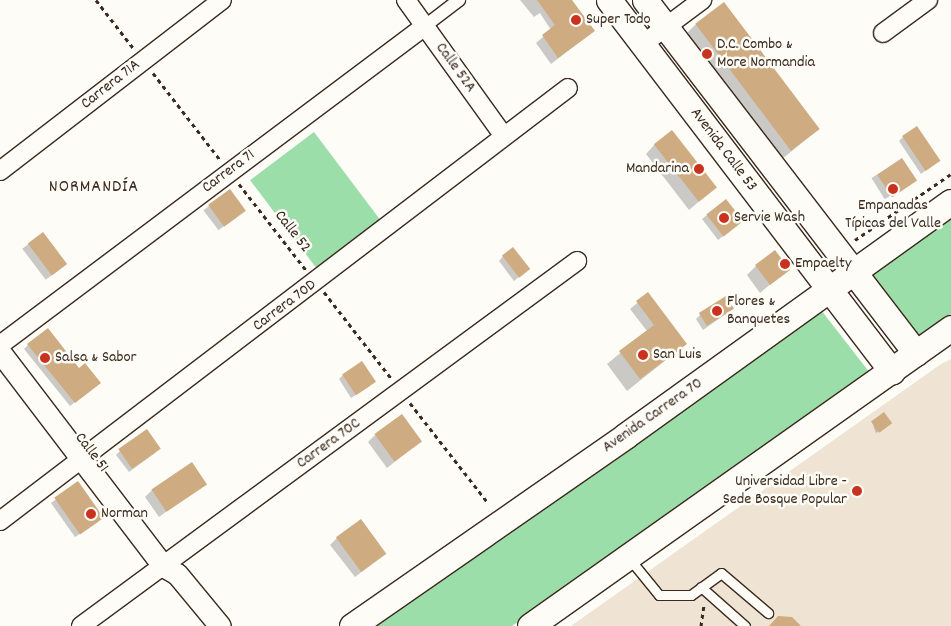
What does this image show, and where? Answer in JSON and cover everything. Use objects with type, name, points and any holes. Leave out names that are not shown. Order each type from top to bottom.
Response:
[{"type":"main road","name":"Avenida Calle 53","points":[[609,0],[892,371]]},
{"type":"main road","name":"Avenida Calle 53","points":[[645,0],[916,353]]},
{"type":"main road","name":"Avenida Carrera 70","points":[[352,626],[830,290],[951,202]]},
{"type":"main road","points":[[530,626],[951,328]]},
{"type":"street","name":"Carrera 71A","points":[[0,171],[222,0]]},
{"type":"street","name":"Calle 52A","points":[[406,0],[504,136]]},
{"type":"street","name":"Carrera 71","points":[[1,343],[459,0]]},
{"type":"street","points":[[643,44],[702,0]]},
{"type":"street","points":[[883,33],[928,0]]},
{"type":"street","name":"Carrera 70D","points":[[0,521],[87,457],[568,88]]},
{"type":"street","name":"Carrera 70C","points":[[81,626],[171,566],[576,261]]},
{"type":"street","name":"Calle 51","points":[[1,343],[171,566],[220,626]]},
{"type":"lane","points":[[628,557],[659,595],[688,596],[703,588],[721,573],[768,613]]},
{"type":"lane","points":[[703,588],[744,626]]},
{"type":"path","name":"Calle 52","points":[[96,0],[488,503]]},
{"type":"path","points":[[849,244],[951,174]]},
{"type":"path","points":[[702,626],[703,588]]},
{"type":"shaded area","name":"Universidad Libre - Sede Bosque Popular","points":[[951,359],[951,626],[571,626],[941,364]]},
{"type":"green space","points":[[314,132],[386,227],[322,275],[250,180]]},
{"type":"green space","points":[[951,216],[951,317],[919,341],[870,276]]},
{"type":"green space","points":[[821,310],[870,373],[623,550],[512,626],[373,626]]},
{"type":"building","points":[[537,0],[572,0],[595,31],[558,58],[542,35],[555,25]]},
{"type":"building","points":[[724,2],[820,129],[791,151],[695,24]]},
{"type":"building","points":[[917,126],[940,161],[926,171],[902,136]]},
{"type":"building","points":[[672,130],[717,188],[699,202],[654,144]]},
{"type":"building","points":[[902,158],[917,180],[892,197],[877,175]]},
{"type":"building","points":[[230,189],[246,211],[224,227],[208,205]]},
{"type":"building","name":"Servie Wash","points":[[726,199],[743,221],[724,236],[706,214]]},
{"type":"building","points":[[43,232],[67,264],[52,275],[28,243]]},
{"type":"building","points":[[513,247],[530,269],[519,278],[502,256]]},
{"type":"building","points":[[775,250],[790,270],[770,285],[755,265]]},
{"type":"building","points":[[648,292],[687,344],[640,379],[619,351],[654,325],[636,301]]},
{"type":"building","name":"Flores & Banquetes","points":[[726,296],[734,309],[707,326],[699,313]]},
{"type":"building","points":[[48,328],[79,368],[85,363],[101,383],[75,403],[27,344]]},
{"type":"building","points":[[362,361],[376,382],[356,395],[342,374]]},
{"type":"building","points":[[884,412],[892,423],[879,433],[871,421]]},
{"type":"building","points":[[402,414],[422,442],[394,461],[374,434]]},
{"type":"building","points":[[147,429],[161,449],[132,469],[118,449]]},
{"type":"building","points":[[192,462],[207,484],[166,512],[151,489]]},
{"type":"building","points":[[78,481],[104,518],[80,534],[54,498]]},
{"type":"building","points":[[361,519],[386,554],[361,572],[336,537]]},
{"type":"building","points":[[778,616],[792,617],[801,626],[769,626]]},
{"type":"place","name":"Super Todo","points":[[576,20]]},
{"type":"place","name":"D.C. Combo & More Normandia","points":[[707,54]]},
{"type":"place","name":"Mandarina","points":[[699,169]]},
{"type":"place","name":"Empanadas Típicas del Valle","points":[[893,189]]},
{"type":"place","name":"Servie Wash","points":[[724,218]]},
{"type":"place","name":"Empaelty","points":[[785,264]]},
{"type":"place","name":"Flores & Banquetes","points":[[717,311]]},
{"type":"place","name":"San Luis","points":[[643,355]]},
{"type":"place","name":"Salsa & Sabor","points":[[45,358]]},
{"type":"place","name":"Universidad Libre - Sede Bosque Popular","points":[[857,491]]},
{"type":"place","name":"Norman","points":[[91,514]]},
{"type":"district","name":"NORMANDÍA","points":[[94,188]]}]
